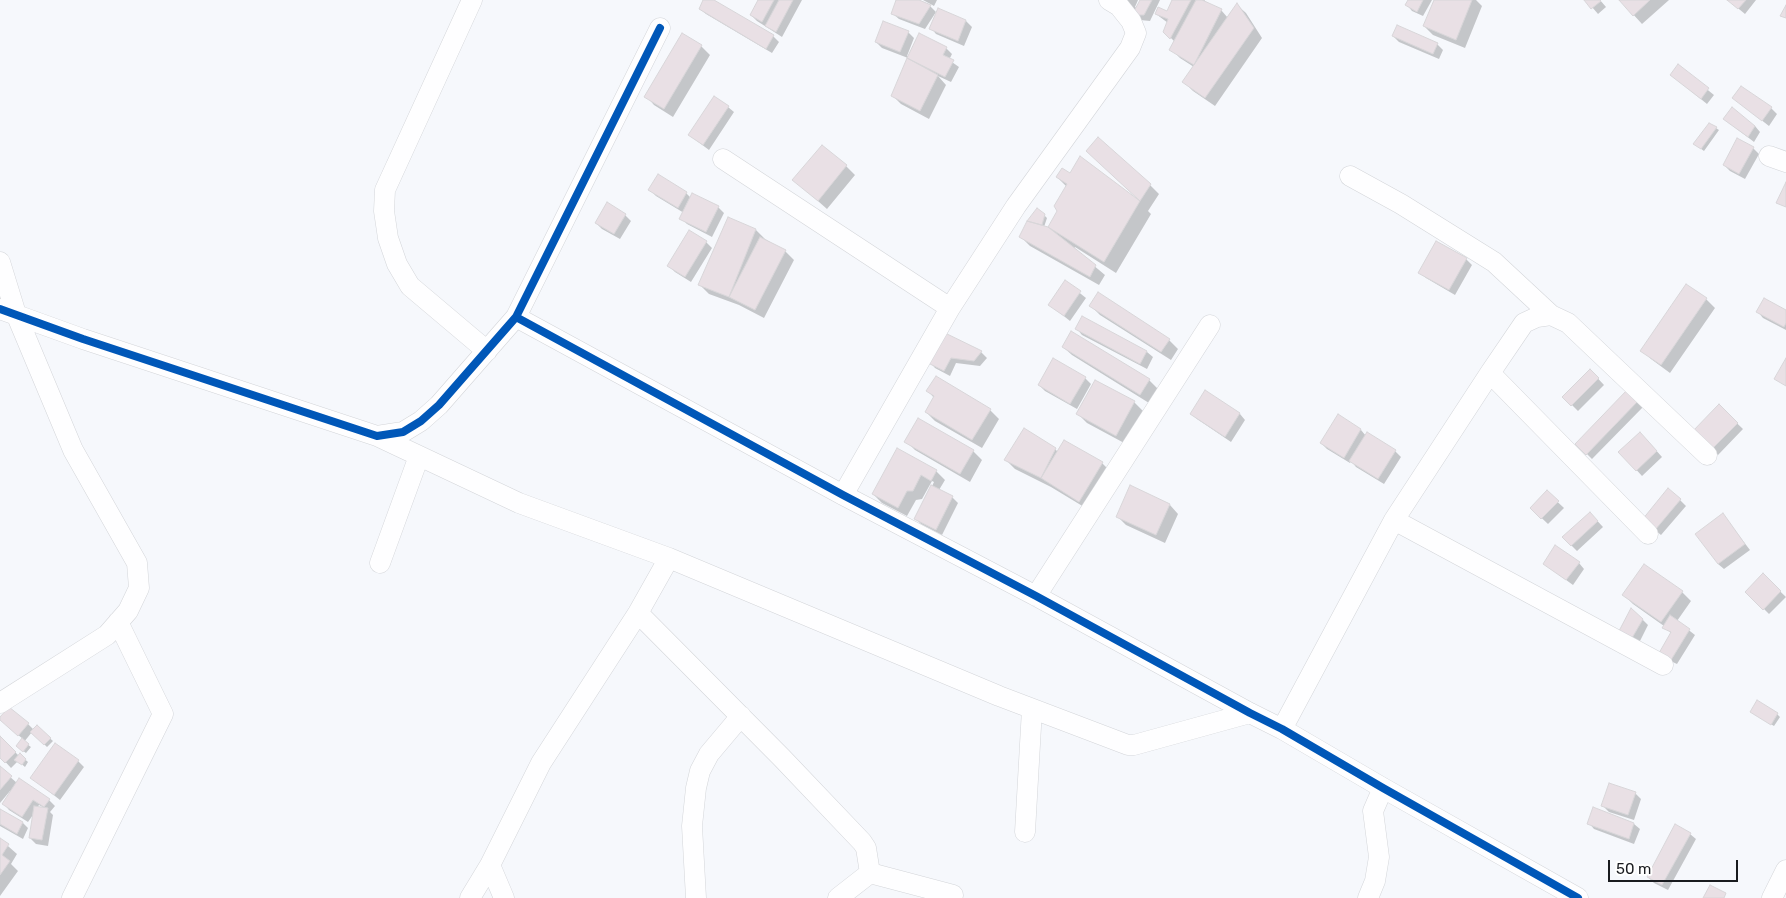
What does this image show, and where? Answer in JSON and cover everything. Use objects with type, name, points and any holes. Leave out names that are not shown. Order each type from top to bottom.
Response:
[{"type":"street","points":[[472,0],[385,190],[384,211],[388,238],[397,264],[410,286],[487,351]]},
{"type":"street","points":[[843,495],[950,308],[1016,206],[1130,48],[1136,33],[1130,21],[1118,6],[1110,0]]},
{"type":"street","points":[[377,436],[403,432],[421,421],[439,406],[516,317],[660,28]]},
{"type":"street","points":[[723,159],[950,308]]},
{"type":"street","points":[[1350,176],[1401,204],[1494,262],[1551,315],[1568,323],[1707,455]]},
{"type":"street","points":[[0,262],[8,311],[73,450],[137,563],[139,588],[128,611],[106,635],[0,703]]},
{"type":"street","points":[[8,311],[83,339],[377,436],[519,504],[669,558],[1032,709],[1128,745],[1250,713]]},
{"type":"street","points":[[1282,729],[1394,520],[1524,323],[1537,317],[1551,315]]},
{"type":"street","points":[[516,317],[843,495],[1036,596],[1282,729],[1578,898]]},
{"type":"street","points":[[1036,596],[1210,325]]},
{"type":"street","points":[[1490,373],[1648,534]]},
{"type":"street","points":[[380,563],[419,456]]},
{"type":"street","points":[[1394,520],[1664,665]]},
{"type":"street","points":[[470,898],[490,865],[541,763],[638,613],[669,558]]},
{"type":"street","points":[[638,613],[741,716],[862,842],[866,848],[870,873]]},
{"type":"street","points":[[72,898],[163,714],[118,622]]},
{"type":"street","points":[[1025,832],[1032,709]]},
{"type":"street","points":[[696,898],[692,826],[696,788],[700,771],[708,754],[741,716]]},
{"type":"street","points":[[1368,898],[1376,881],[1379,857],[1373,811],[1383,788]]},
{"type":"street","points":[[490,865],[504,898]]},
{"type":"street","points":[[1772,898],[1786,870]]},
{"type":"street","points":[[870,873],[953,895]]},
{"type":"street","points":[[838,898],[870,873]]},
{"type":"building","points":[[703,0],[714,0],[774,35],[766,49],[699,9]]},
{"type":"building","points":[[758,0],[774,0],[762,22],[750,15]]},
{"type":"building","points":[[779,0],[793,0],[776,32],[765,26]]},
{"type":"building","points":[[896,0],[919,0],[931,5],[919,24],[891,14]]},
{"type":"building","points":[[1140,0],[1152,0],[1144,15],[1132,15]]},
{"type":"building","points":[[1172,0],[1191,0],[1170,39],[1163,32],[1168,19],[1155,14],[1158,7],[1167,11]]},
{"type":"building","points":[[1196,0],[1202,0],[1222,9],[1194,65],[1169,50]]},
{"type":"building","points":[[1408,0],[1423,0],[1417,12],[1405,5]]},
{"type":"building","points":[[1434,0],[1472,0],[1456,40],[1423,26]]},
{"type":"building","points":[[1584,0],[1600,0],[1601,1],[1591,9]]},
{"type":"building","points":[[1619,0],[1650,0],[1633,16]]},
{"type":"building","points":[[1727,0],[1746,0],[1738,9]]},
{"type":"building","points":[[1237,3],[1254,28],[1205,98],[1182,82]]},
{"type":"building","points":[[1786,5],[1786,18],[1780,16]]},
{"type":"building","points":[[938,8],[966,20],[958,41],[929,29]]},
{"type":"building","points":[[883,21],[909,31],[900,52],[875,42]]},
{"type":"building","points":[[1397,25],[1438,43],[1433,54],[1392,36]]},
{"type":"building","points":[[682,33],[702,45],[664,109],[644,97]]},
{"type":"building","points":[[919,33],[947,47],[943,55],[954,60],[945,77],[907,58]]},
{"type":"building","points":[[907,58],[938,75],[920,111],[891,96]]},
{"type":"building","points":[[1678,64],[1709,88],[1701,99],[1670,75]]},
{"type":"building","points":[[1741,86],[1772,107],[1762,121],[1732,98]]},
{"type":"building","points":[[714,96],[729,106],[703,145],[688,135]]},
{"type":"building","points":[[1732,107],[1755,126],[1748,137],[1723,119]]},
{"type":"building","points":[[1709,123],[1717,127],[1701,149],[1693,144]]},
{"type":"building","points":[[1098,137],[1151,184],[1140,201],[1086,151]]},
{"type":"building","points":[[1737,138],[1754,147],[1739,174],[1723,165]]},
{"type":"building","points":[[822,145],[847,165],[818,201],[792,180]]},
{"type":"building","points":[[1080,156],[1140,201],[1104,262],[1048,227],[1057,211],[1054,206],[1067,184],[1056,177],[1062,168],[1070,173]]},
{"type":"building","points":[[658,174],[687,192],[678,208],[648,190]]},
{"type":"building","points":[[1786,182],[1786,207],[1776,203]]},
{"type":"building","points":[[692,193],[719,206],[706,232],[679,219]]},
{"type":"building","points":[[607,202],[626,214],[614,234],[595,223]]},
{"type":"building","points":[[1037,208],[1045,214],[1042,225],[1027,221]]},
{"type":"building","points":[[728,217],[756,229],[729,297],[698,285]]},
{"type":"building","points":[[1027,221],[1048,227],[1096,265],[1090,277],[1019,237]]},
{"type":"building","points":[[689,230],[707,241],[685,277],[667,266]]},
{"type":"building","points":[[760,237],[786,250],[755,310],[729,297]]},
{"type":"building","points":[[1436,241],[1467,258],[1449,290],[1418,273]]},
{"type":"building","points":[[1065,280],[1081,291],[1064,316],[1048,305]]},
{"type":"building","points":[[1686,284],[1707,298],[1661,365],[1640,351]]},
{"type":"building","points":[[1098,292],[1170,339],[1161,352],[1089,306]]},
{"type":"building","points":[[1764,298],[1786,310],[1786,323],[1784,327],[1756,312]]},
{"type":"building","points":[[1082,316],[1147,351],[1140,364],[1075,329]]},
{"type":"building","points":[[1071,331],[1150,379],[1140,395],[1062,347]]},
{"type":"building","points":[[943,332],[982,351],[974,361],[951,358],[944,371],[928,363]]},
{"type":"building","points":[[1053,358],[1086,377],[1070,404],[1038,385]]},
{"type":"building","points":[[1786,358],[1786,386],[1774,379]]},
{"type":"building","points":[[1590,369],[1599,378],[1571,406],[1562,397]]},
{"type":"building","points":[[936,376],[991,409],[972,440],[925,412],[934,396],[926,391]]},
{"type":"building","points":[[1095,380],[1135,401],[1116,436],[1076,414]]},
{"type":"building","points":[[1628,389],[1639,400],[1586,455],[1575,444]]},
{"type":"building","points":[[1205,390],[1240,413],[1225,437],[1190,414]]},
{"type":"building","points":[[1719,404],[1738,423],[1711,450],[1692,432]]},
{"type":"building","points":[[1338,414],[1361,429],[1344,458],[1320,443]]},
{"type":"building","points":[[918,418],[974,450],[960,474],[904,442]]},
{"type":"building","points":[[1024,428],[1056,448],[1041,478],[1004,460]]},
{"type":"building","points":[[1367,432],[1396,450],[1378,479],[1349,461]]},
{"type":"building","points":[[1640,432],[1657,451],[1636,471],[1618,452]]},
{"type":"building","points":[[1064,440],[1103,462],[1079,502],[1041,478]]},
{"type":"building","points":[[897,448],[937,470],[931,481],[921,475],[913,491],[907,491],[898,508],[872,494]]},
{"type":"building","points":[[931,485],[953,496],[936,530],[914,519]]},
{"type":"building","points":[[1130,485],[1170,504],[1156,535],[1116,517]]},
{"type":"building","points":[[1668,488],[1681,499],[1655,530],[1642,520]]},
{"type":"building","points":[[1547,490],[1559,501],[1541,519],[1530,508]]},
{"type":"building","points":[[1590,512],[1598,521],[1571,546],[1562,537]]},
{"type":"building","points":[[1723,513],[1745,544],[1718,564],[1695,534]]},
{"type":"building","points":[[1555,545],[1580,562],[1566,580],[1543,564]]},
{"type":"building","points":[[1644,564],[1683,591],[1661,622],[1622,595]]},
{"type":"building","points":[[1763,573],[1781,591],[1763,610],[1745,592]]},
{"type":"building","points":[[1631,608],[1643,619],[1632,638],[1619,631]]},
{"type":"building","points":[[1670,615],[1690,629],[1671,660],[1659,653],[1671,632],[1662,628]]},
{"type":"building","points":[[1757,700],[1778,713],[1771,725],[1750,712]]},
{"type":"building","points":[[9,707],[29,723],[18,736],[0,720],[0,717]]},
{"type":"building","points":[[37,725],[51,738],[44,745],[30,732]]},
{"type":"building","points":[[0,736],[16,752],[5,763],[0,758]]},
{"type":"building","points":[[22,738],[29,744],[23,752],[16,746]]},
{"type":"building","points":[[55,743],[79,760],[54,795],[30,778]]},
{"type":"building","points":[[20,753],[26,759],[22,765],[14,760]]},
{"type":"building","points":[[0,766],[12,776],[0,790]]},
{"type":"building","points":[[19,778],[50,799],[44,807],[33,800],[22,817],[2,804]]},
{"type":"building","points":[[1609,783],[1636,792],[1628,815],[1601,806]]},
{"type":"building","points":[[34,806],[48,808],[42,840],[29,838]]},
{"type":"building","points":[[1593,807],[1634,823],[1629,839],[1587,824]]},
{"type":"building","points":[[0,809],[23,822],[17,834],[0,824]]},
{"type":"building","points":[[1675,824],[1691,833],[1662,885],[1647,877]]},
{"type":"building","points":[[0,838],[9,844],[2,855],[10,861],[0,875]]},
{"type":"building","points":[[1710,885],[1726,893],[1724,898],[1703,898]]},
{"type":"cycle path","points":[[0,309],[83,339],[377,436],[403,432],[421,421],[439,405],[516,317],[660,28]]},
{"type":"cycle path","points":[[516,317],[843,495],[1036,596],[1282,729],[1578,898]]}]
